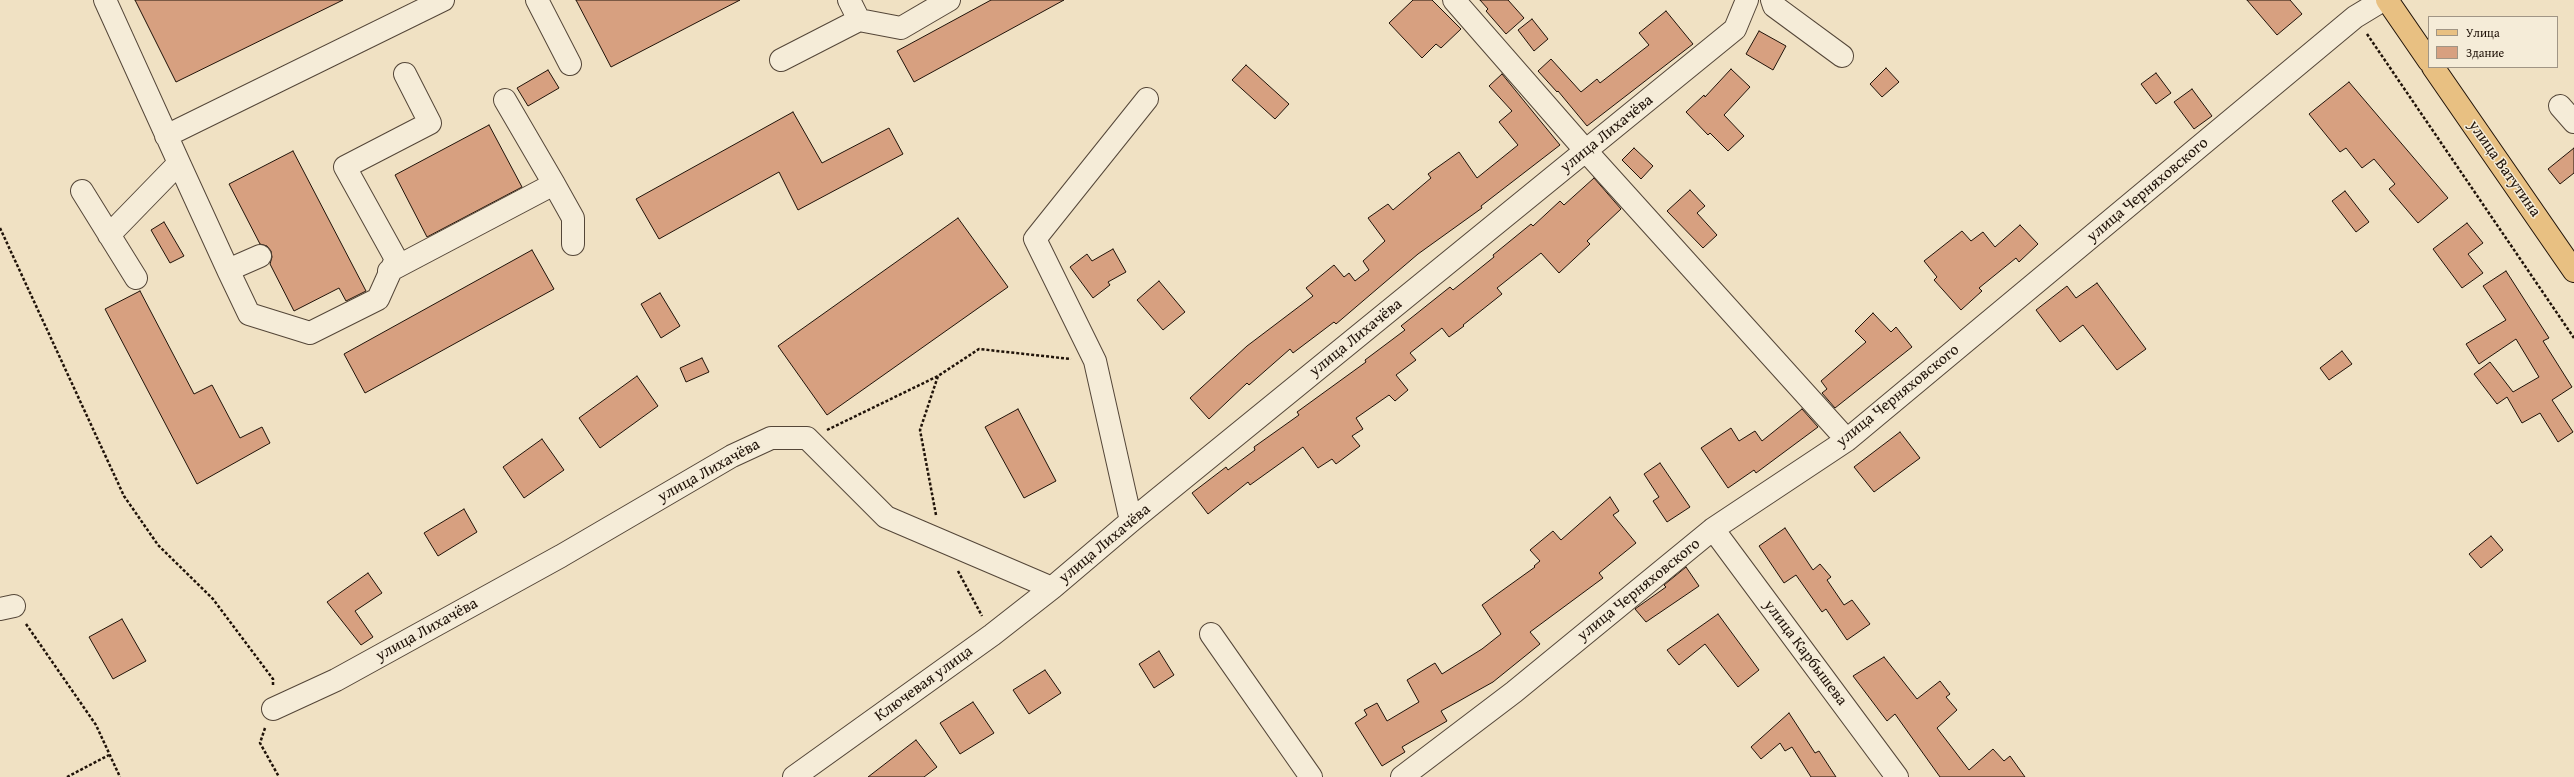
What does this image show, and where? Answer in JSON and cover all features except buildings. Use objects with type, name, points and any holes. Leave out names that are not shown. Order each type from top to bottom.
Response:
[{"type":"main road","points":[[2387,0],[2428,60]]},
{"type":"main road","name":"улица Ватутина","points":[[2434,68],[2574,270]]},
{"type":"street","points":[[105,0],[178,163],[249,314],[310,333],[378,299],[389,271],[396,259],[345,167],[430,123],[405,74]]},
{"type":"street","points":[[166,136],[444,0]]},
{"type":"street","points":[[537,0],[570,64]]},
{"type":"street","points":[[849,0],[859,20]]},
{"type":"street","points":[[781,60],[859,20],[901,28],[949,0]]},
{"type":"street","points":[[1454,0],[1586,151],[1847,440]]},
{"type":"street","name":"улица Лихачёва","points":[[273,709],[336,680],[555,560],[732,456],[771,438],[807,438],[886,517],[1052,588],[1131,521],[1735,29],[1747,0]]},
{"type":"street","points":[[1772,0],[1774,6],[1842,56]]},
{"type":"street","name":"улица Черняховского","points":[[1402,777],[1514,692],[1713,530],[1847,440],[2355,17],[2383,0]]},
{"type":"street","points":[[1131,521],[1096,361],[1035,239],[1147,99]]},
{"type":"street","points":[[505,100],[573,218],[573,244]]},
{"type":"street","points":[[2560,106],[2574,122]]},
{"type":"street","points":[[109,235],[178,163]]},
{"type":"street","points":[[389,271],[554,184]]},
{"type":"street","points":[[82,191],[136,278]]},
{"type":"street","points":[[228,270],[260,256]]},
{"type":"street","name":"улица Карбышева","points":[[1713,530],[1897,777]]},
{"type":"street","name":"Ключевая улица","points":[[794,777],[992,635],[1052,588]]},
{"type":"street","points":[[1211,634],[1311,777]]},
{"type":"path","points":[[2355,17],[2574,338]]},
{"type":"path","points":[[0,228],[124,496],[158,545],[213,599],[273,679],[273,709],[260,743],[279,777]]},
{"type":"path","points":[[807,438],[938,376],[979,349],[1096,361]]},
{"type":"path","points":[[938,376],[920,430],[940,539]]},
{"type":"path","points":[[955,567],[992,635]]},
{"type":"path","points":[[7,607],[96,725],[120,777]]},
{"type":"path","points":[[67,777],[109,755]]}]
